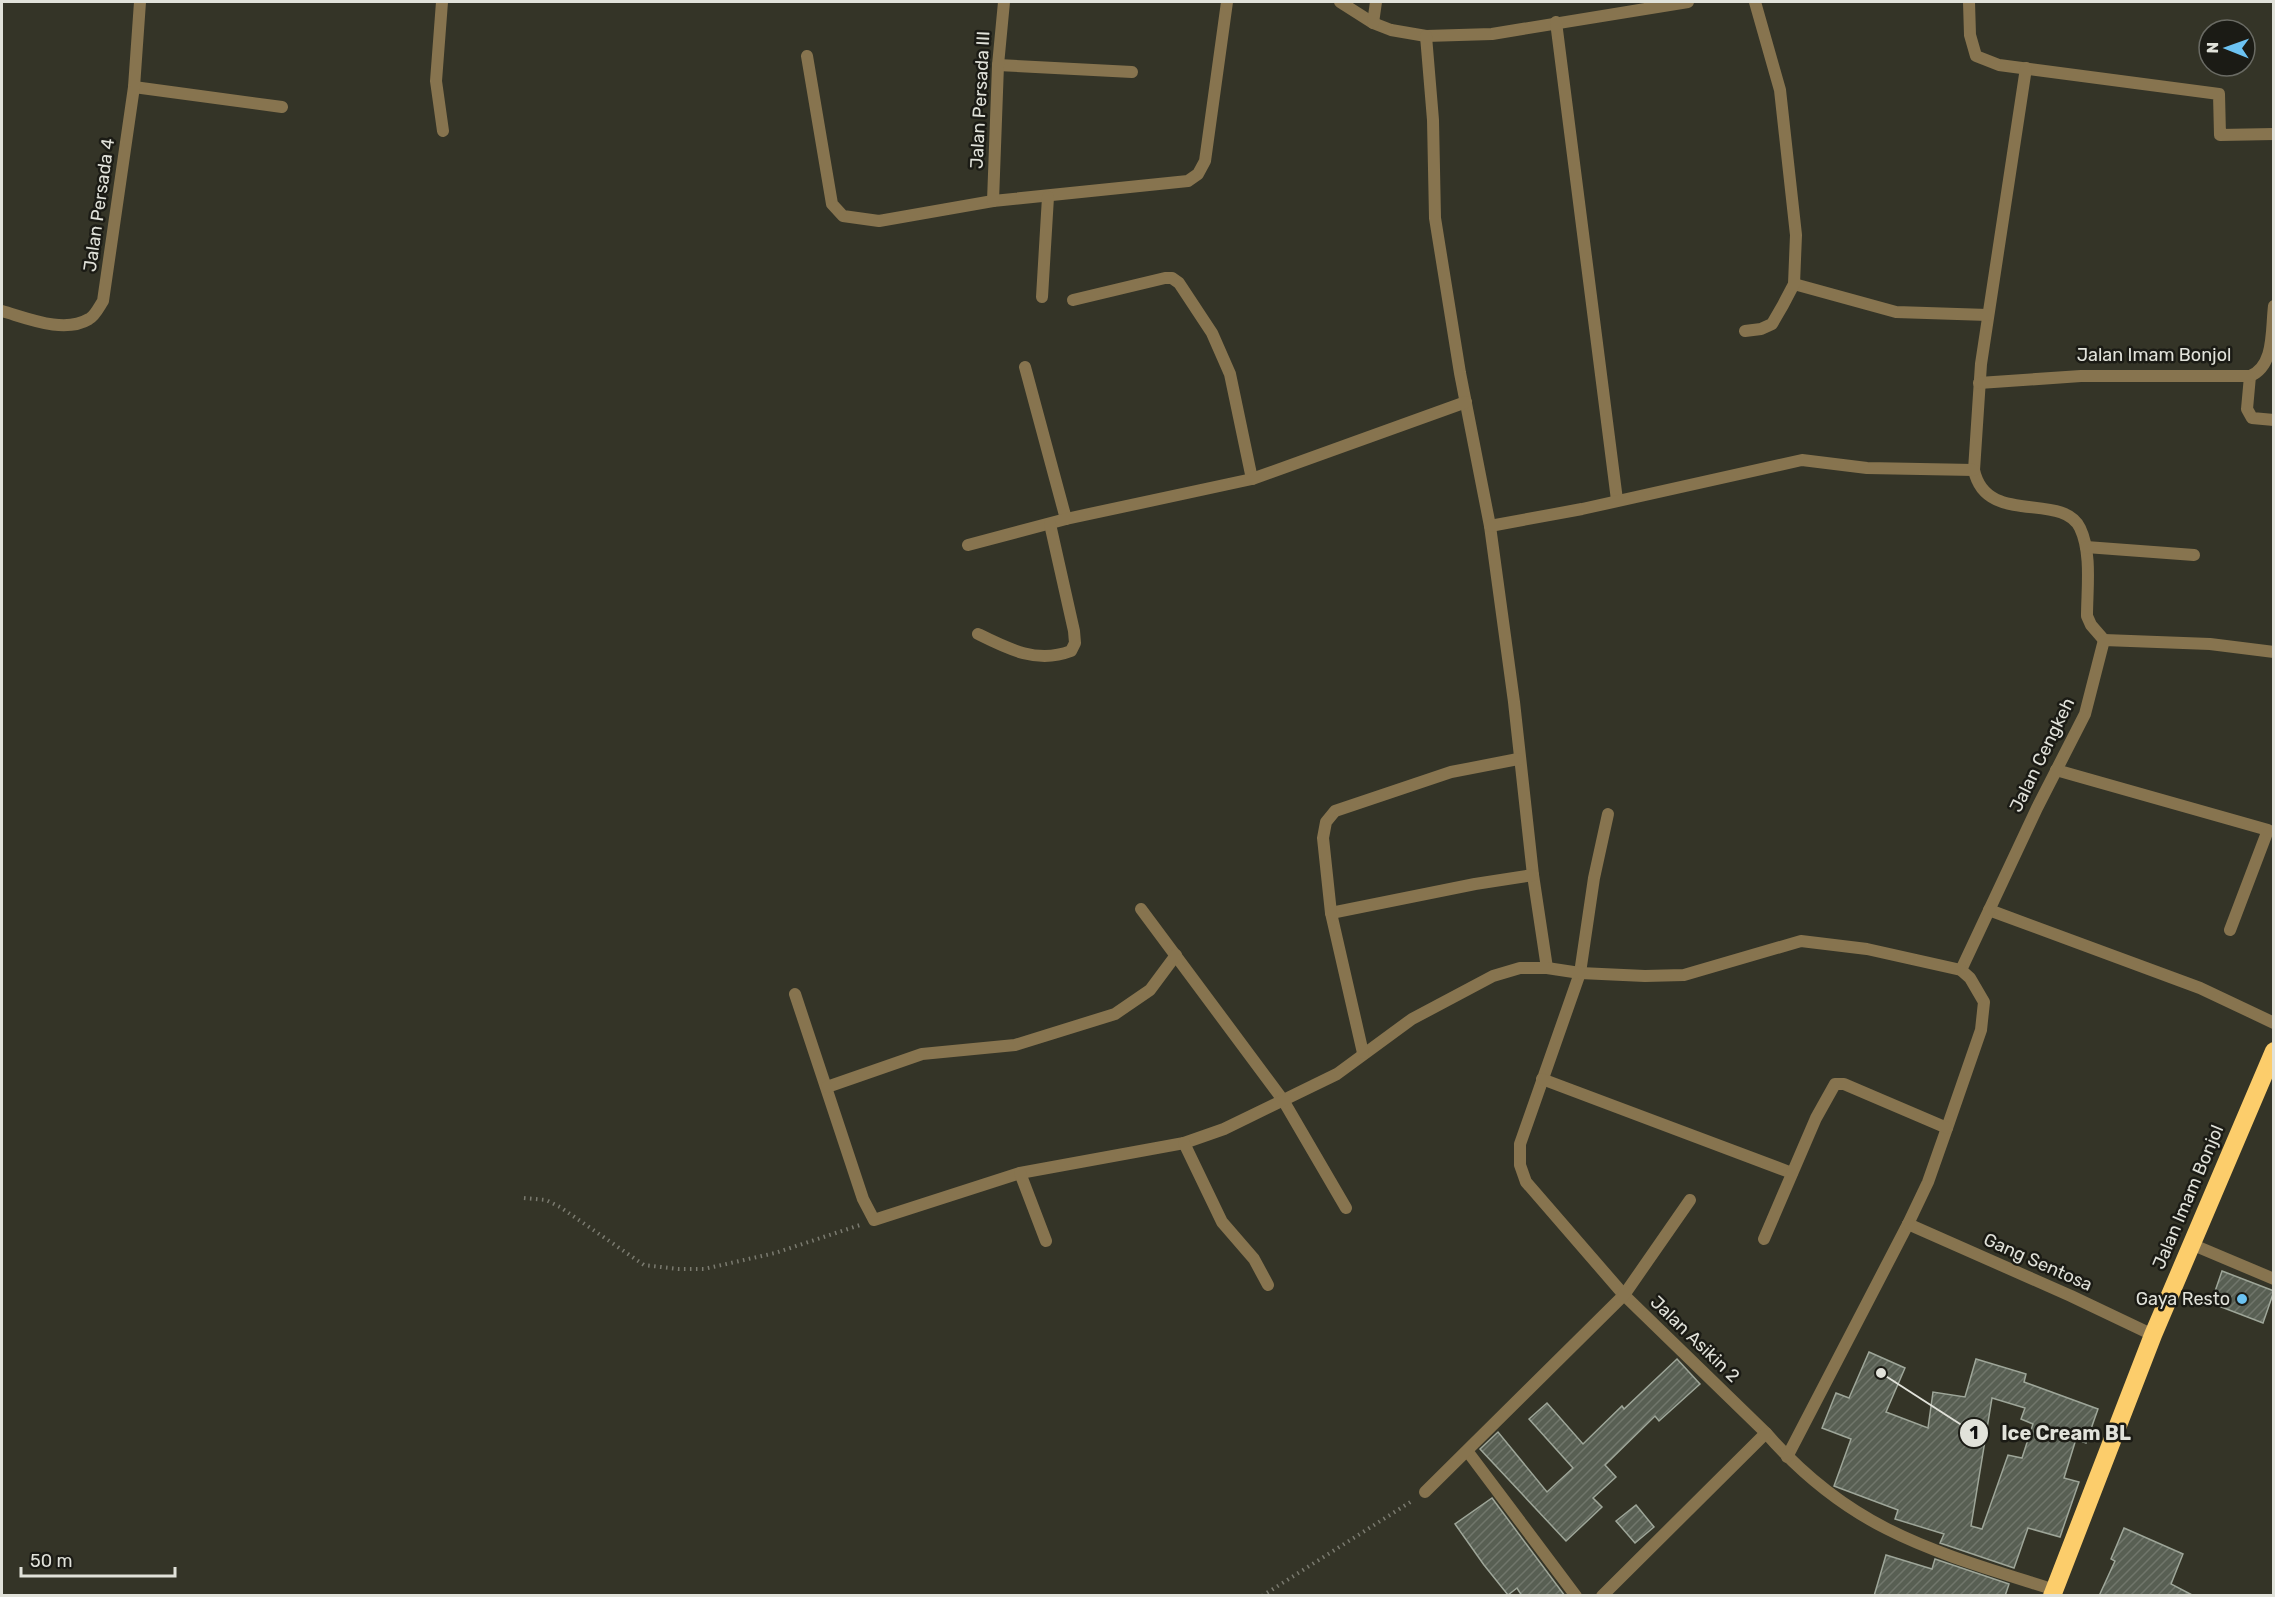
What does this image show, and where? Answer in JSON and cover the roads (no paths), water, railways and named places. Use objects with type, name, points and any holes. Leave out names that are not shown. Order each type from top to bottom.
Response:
[{"type":"highway","name":"Jalan Imam Bonjol","points":[[2054,1593],[2153,1335],[2274,1051]]},
{"type":"street","name":"Jalan Persada 4","points":[[2,311],[58,325],[75,324],[90,319],[103,301],[134,87],[140,2]]},
{"type":"street","points":[[442,2],[436,81],[443,132]]},
{"type":"street","name":"Jalan Persada III","points":[[993,201],[998,64],[1004,2]]},
{"type":"street","points":[[807,56],[832,204],[843,216],[879,221],[993,201],[1188,182],[1198,174],[1204,161],[1227,2]]},
{"type":"street","points":[[1340,2],[1373,23],[1426,36],[1492,34],[1688,2]]},
{"type":"street","points":[[1373,23],[1376,2]]},
{"type":"street","points":[[1745,331],[1761,329],[1772,324],[1794,284],[1796,235],[1781,101],[1755,2]]},
{"type":"street","points":[[1970,2],[1970,35],[1976,56],[1999,65],[2219,94],[2220,135],[2274,134]]},
{"type":"street","points":[[1556,22],[1617,500]]},
{"type":"street","points":[[1426,36],[1433,120],[1435,218],[1466,402],[1490,526],[1514,702],[1518,759],[1547,968]]},
{"type":"street","points":[[998,64],[1132,72]]},
{"type":"street","points":[[2026,69],[1979,383],[1974,470],[1977,483],[1983,494],[1994,499],[2072,518],[2080,527],[2086,547],[2087,616],[2091,625],[2104,640],[2210,644],[2274,652]]},
{"type":"street","points":[[134,87],[282,108]]},
{"type":"street","points":[[1042,297],[1048,197]]},
{"type":"street","points":[[1073,300],[1165,278],[1173,278],[1179,283],[1212,333],[1230,374],[1252,479]]},
{"type":"street","points":[[1794,284],[1896,312],[1988,315]]},
{"type":"street","name":"Jalan Imam Bonjol","points":[[1979,383],[2081,376],[2250,376],[2260,372],[2268,361],[2274,306]]},
{"type":"street","points":[[1024,367],[1066,519]]},
{"type":"street","points":[[2250,376],[2247,409],[2252,418],[2274,420]]},
{"type":"street","points":[[968,545],[1066,519],[1252,479],[1466,402]]},
{"type":"street","points":[[1490,526],[1582,509],[1802,460],[1867,468],[1974,470]]},
{"type":"street","points":[[978,634],[1016,653],[1056,656],[1071,651],[1075,643],[1074,631],[1050,524]]},
{"type":"street","points":[[2086,547],[2194,555]]},
{"type":"street","name":"Jalan Cengkeh","points":[[1961,970],[2085,714],[2104,640]]},
{"type":"street","points":[[1363,1053],[1331,912],[1323,838],[1326,822],[1335,811],[1450,772],[1518,759]]},
{"type":"street","points":[[2056,770],[2271,825],[2230,930]]},
{"type":"street","name":"Jalan Asikin 2","points":[[1608,814],[1594,878],[1580,973],[1520,1144],[1520,1165],[1526,1182],[1624,1294],[1766,1433],[1787,1457],[1836,1500],[1882,1529],[1928,1550],[2054,1593]]},
{"type":"street","points":[[1331,912],[1533,875]]},
{"type":"street","points":[[1141,909],[1283,1101],[1346,1208]]},
{"type":"street","points":[[1989,910],[2200,988],[2274,1023]]},
{"type":"street","points":[[795,994],[862,1199],[874,1220],[1020,1173],[1184,1143],[1224,1129],[1337,1074],[1412,1019],[1493,976],[1520,969],[1547,968],[1580,973],[1684,975],[1801,941],[1867,949],[1961,970],[1971,978],[1984,1002],[1981,1030],[1928,1182],[1787,1457]]},
{"type":"street","points":[[827,1087],[922,1054],[1015,1045],[1115,1014],[1150,990],[1176,955]]},
{"type":"street","points":[[1542,1079],[1792,1173]]},
{"type":"street","points":[[1764,1239],[1816,1118],[1835,1084],[1844,1084],[1947,1128]]},
{"type":"street","points":[[1184,1143],[1222,1222],[1254,1259],[1268,1285]]},
{"type":"street","points":[[1020,1173],[1046,1241]]},
{"type":"street","points":[[1425,1492],[1468,1452],[1624,1294],[1690,1200]]},
{"type":"street","name":"Gang Sentosa","points":[[1908,1224],[2072,1296],[2153,1335]]},
{"type":"street","points":[[2191,1244],[2274,1279]]},
{"type":"street","points":[[1602,1596],[1766,1433]]},
{"type":"street","points":[[1468,1452],[1576,1596]]},
{"type":"place","name":"Gaya Resto","points":[[2242,1299]]},
{"type":"place","name":"Ice Cream BL","points":[[1881,1373]]}]
